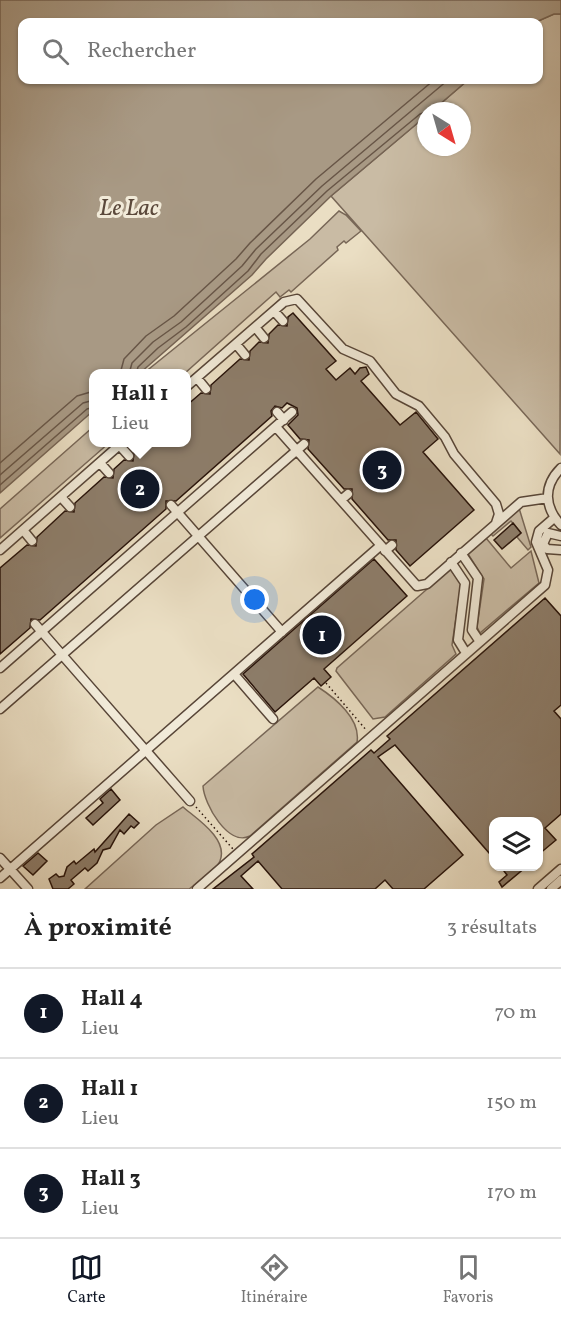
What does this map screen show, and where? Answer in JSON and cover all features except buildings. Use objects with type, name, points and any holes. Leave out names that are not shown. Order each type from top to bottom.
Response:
[{"type":"street","points":[[191,383],[288,299],[300,300],[343,349],[370,361],[396,394],[419,406],[445,436],[454,454],[496,504],[499,514],[496,523]]},
{"type":"street","points":[[274,310],[283,321]]},
{"type":"street","points":[[255,327],[264,338]]},
{"type":"street","points":[[236,344],[245,355]]},
{"type":"street","points":[[197,378],[206,389]]},
{"type":"street","points":[[277,412],[284,420]]},
{"type":"street","points":[[0,668],[292,412]]},
{"type":"street","points":[[276,427],[344,497],[417,586],[427,584],[521,502],[548,498]]},
{"type":"street","points":[[0,709],[304,444]]},
{"type":"street","points":[[0,550],[119,447]]},
{"type":"street","points":[[124,447],[129,456]]},
{"type":"street","points":[[100,463],[109,473]]},
{"type":"street","points":[[561,468],[550,482],[548,498],[554,518],[561,525]]},
{"type":"street","points":[[61,497],[70,507]]},
{"type":"street","points":[[171,505],[282,632]]},
{"type":"street","points":[[197,889],[545,585],[548,570],[536,542],[540,531],[554,518]]},
{"type":"street","points":[[23,530],[32,541]]},
{"type":"street","points":[[561,536],[548,533],[543,544],[547,549],[561,550]]},
{"type":"street","points":[[0,878],[282,632],[386,547]]},
{"type":"street","points":[[462,554],[478,578],[472,630],[480,642]]},
{"type":"street","points":[[451,562],[465,583],[458,640],[466,653]]},
{"type":"street","points":[[35,624],[190,801]]},
{"type":"street","points":[[234,674],[273,719]]},
{"type":"street","points":[[0,858],[28,889]]},
{"type":"street","points":[[538,889],[561,869]]},
{"type":"street","points":[[551,889],[561,880]]},
{"type":"path","points":[[326,683],[372,736]]},
{"type":"path","points":[[190,801],[237,854]]},
{"type":"shaded area","points":[[554,14],[561,14],[560,454],[331,196],[417,124],[417,156],[471,156],[471,102],[442,102],[463,84],[543,84],[543,19]]},
{"type":"shaded area","points":[[339,211],[361,231],[337,247],[338,250],[291,292],[289,290],[280,297],[276,292],[189,369],[149,369],[310,239]]},
{"type":"shaded area","points":[[89,431],[89,447],[104,447],[0,538],[0,509]]},
{"type":"shaded area","points":[[519,508],[531,547],[528,550],[517,537],[521,533],[511,521],[493,536],[491,534]]},
{"type":"shaded area","points":[[486,538],[511,568],[531,551],[539,583],[480,633],[477,627],[484,579],[468,554]]},
{"type":"shaded area","points":[[450,569],[461,583],[452,645],[456,654],[385,717],[373,719],[336,671],[337,668]]},
{"type":"shaded area","points":[[318,687],[339,703],[351,717],[357,733],[357,742],[250,836],[242,838],[234,835],[226,830],[213,813],[204,794],[203,786]]},
{"type":"shaded area","points":[[183,807],[209,829],[220,844],[220,861],[215,869],[189,889],[85,889],[156,825]]},
{"type":"water","name":"Le Lac","points":[[0,0],[561,0],[561,14],[554,14],[543,19],[18,18],[18,84],[463,84],[442,102],[417,102],[417,124],[331,196],[252,275],[145,369],[89,369],[89,415],[0,493]]},
{"type":"place","name":"Hall 3","points":[[382,470]]},
{"type":"place","name":"Hall 1","points":[[140,489]]},
{"type":"place","name":"Hall 4","points":[[322,635]]}]
